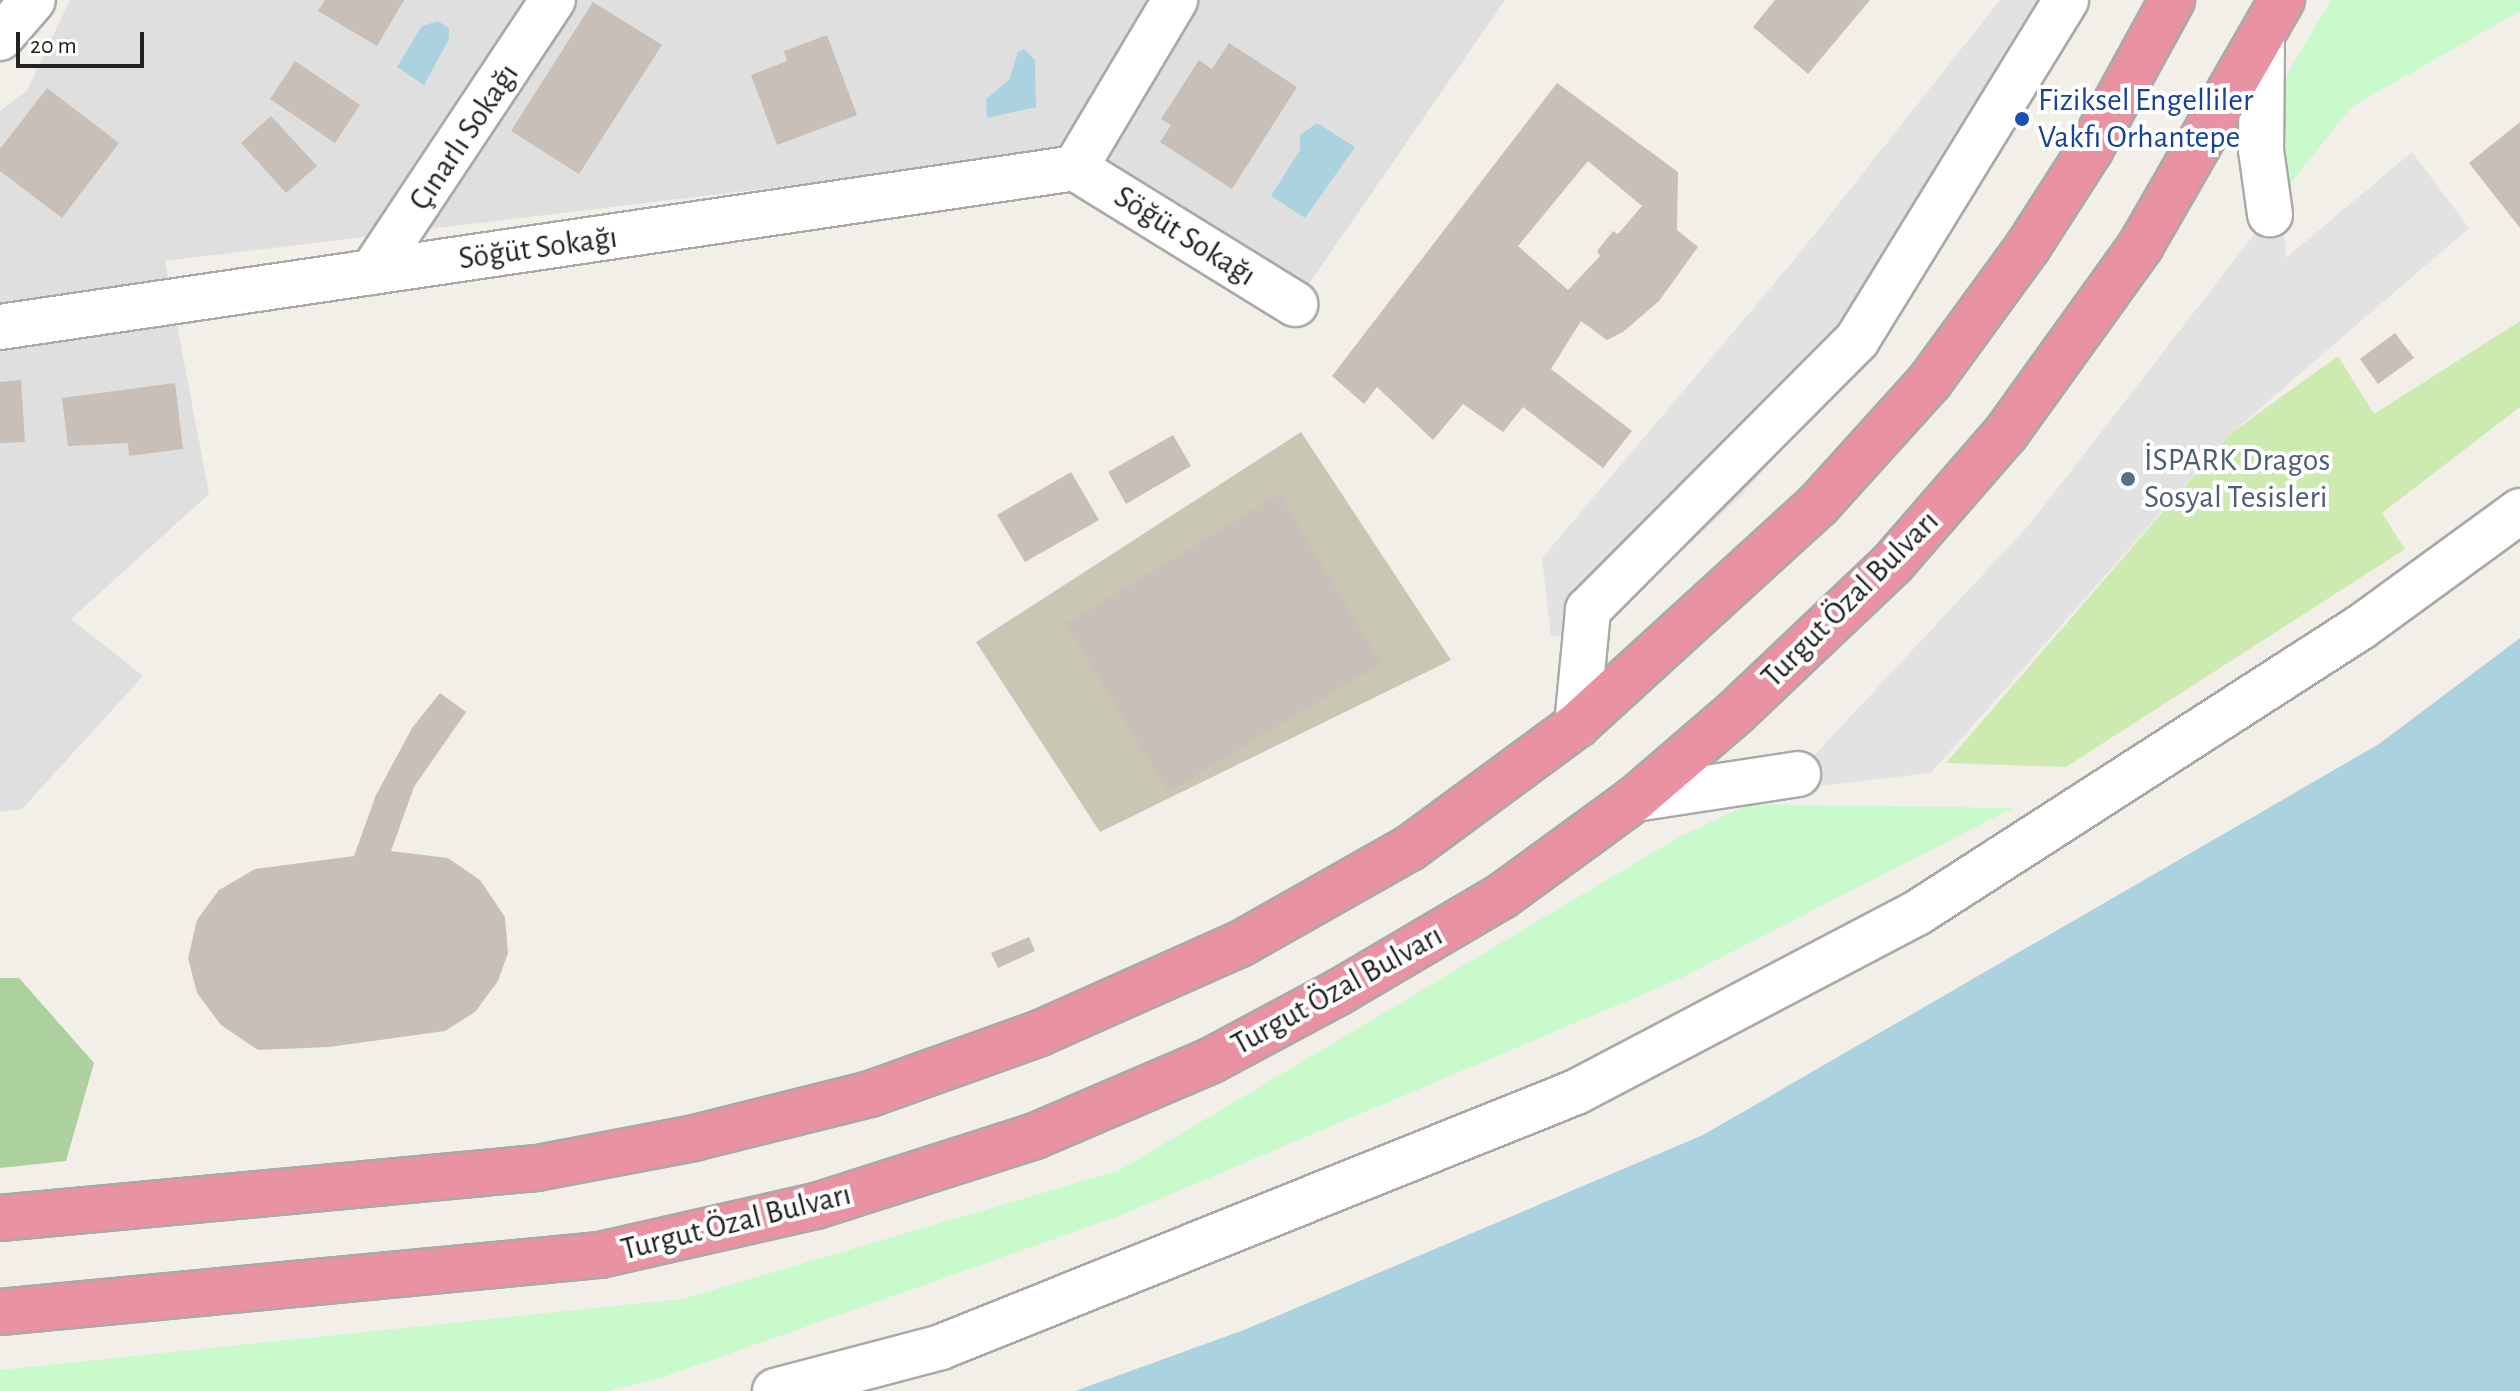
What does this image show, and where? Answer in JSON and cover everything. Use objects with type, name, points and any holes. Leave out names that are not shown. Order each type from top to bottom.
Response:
[{"type":"highway","points":[[0,1218],[537,1168],[694,1138],[870,1094],[1040,1033],[1240,944],[1410,848],[1577,725],[1818,505],[1930,381],[2090,150],[2172,0]]},
{"type":"highway","name":"Turgut Özal Bulvarı","points":[[0,1312],[600,1255],[816,1206],[1035,1136],[1212,1060],[1502,896],[1635,799],[1736,712],[1892,564],[2006,433],[2141,245],[2262,40],[2282,0]]},
{"type":"street","points":[[0,38],[33,0]]},
{"type":"street","name":"Çınarlı Sokağı","points":[[372,272],[553,0]]},
{"type":"street","points":[[1075,168],[1175,0]]},
{"type":"street","points":[[1577,725],[1588,610],[1857,340],[2066,0]]},
{"type":"street","points":[[2262,40],[2261,150],[2270,214]]},
{"type":"street","name":"Söğüt Sokağı","points":[[0,327],[1075,168],[1295,304]]},
{"type":"street","points":[[775,1391],[941,1347],[1576,1092],[1917,913],[2361,627],[2520,511]]},
{"type":"street","points":[[1635,799],[1798,774]]},
{"type":"shaded area","points":[[70,0],[1505,0],[1295,304],[1059,153],[165,261],[209,494],[71,619],[143,676],[22,809],[0,812],[0,111],[27,90]]},
{"type":"shaded area","points":[[2000,0],[2081,0],[1845,378],[1741,496],[1598,629],[1551,637],[1542,558],[1795,259]]},
{"type":"shaded area","name":"İSPARK Dragos Sosyal Tesisleri","points":[[2412,152],[2469,228],[2230,434],[1931,773],[1782,790],[2030,524],[2270,214],[2282,208],[2286,258]]},
{"type":"shaded area","points":[[1301,432],[1451,660],[1100,832],[976,642]]},
{"type":"green space","points":[[2331,0],[2520,0],[2520,11],[2351,107],[2276,202],[2270,103]]},
{"type":"green space","points":[[2520,321],[2520,407],[2382,513],[2405,549],[2066,767],[1946,763],[2230,434],[2338,356],[2374,414]]},
{"type":"green space","points":[[1750,804],[2013,808],[1679,979],[1119,1216],[661,1378],[608,1391],[0,1391],[0,1370],[682,1299],[1120,1170],[1679,837]]},
{"type":"green space","points":[[0,978],[19,978],[94,1063],[66,1161],[0,1168]]},
{"type":"water","points":[[438,21],[449,28],[449,39],[424,85],[397,67],[422,26]]},
{"type":"water","points":[[1024,49],[1035,60],[1036,107],[987,118],[986,99],[1009,80],[1018,52]]},
{"type":"water","points":[[1317,123],[1355,147],[1305,218],[1271,196],[1300,150],[1300,135]]},
{"type":"water","points":[[2520,638],[2520,1391],[1075,1391],[1244,1330],[1703,1135],[2379,744]]},
{"type":"building","points":[[325,0],[404,0],[377,46],[318,11]]},
{"type":"building","points":[[1775,0],[1870,0],[1808,74],[1753,27]]},
{"type":"building","points":[[593,2],[662,45],[579,174],[511,131]]},
{"type":"building","points":[[827,35],[857,115],[777,145],[751,75],[787,61],[784,51]]},
{"type":"building","points":[[1229,43],[1297,87],[1232,189],[1160,142],[1171,125],[1161,119],[1199,60],[1212,69]]},
{"type":"building","points":[[295,61],[360,105],[335,143],[270,99]]},
{"type":"building","points":[[1557,83],[1678,172],[1677,230],[1698,247],[1659,301],[1623,332],[1607,340],[1581,321],[1551,369],[1632,431],[1603,468],[1523,407],[1503,432],[1463,404],[1433,440],[1377,387],[1364,404],[1332,376]],"holes":[[[1588,161],[1642,206],[1618,234],[1613,231],[1597,251],[1600,256],[1568,290],[1518,246]]]},
{"type":"building","points":[[47,88],[119,143],[62,218],[0,171],[0,149]]},
{"type":"building","points":[[271,116],[317,166],[286,193],[241,143]]},
{"type":"building","points":[[2520,122],[2520,228],[2469,163]]},
{"type":"building","points":[[2395,333],[2414,358],[2378,384],[2360,359]]},
{"type":"building","points":[[21,380],[25,442],[0,443],[0,382]]},
{"type":"building","points":[[175,383],[183,449],[129,456],[128,443],[68,446],[62,398]]},
{"type":"building","points":[[1173,435],[1191,466],[1126,504],[1108,472]]},
{"type":"building","points":[[1071,472],[1099,520],[1025,562],[997,515]]},
{"type":"building","points":[[1279,494],[1381,663],[1168,792],[1066,624]]},
{"type":"building","points":[[440,693],[466,712],[414,787],[391,851],[448,858],[480,880],[505,917],[508,953],[498,981],[475,1012],[445,1031],[329,1047],[258,1050],[221,1025],[197,993],[188,958],[197,920],[219,890],[255,869],[354,856],[376,795],[412,728]]},
{"type":"building","points":[[1029,937],[1035,951],[998,968],[991,953]]},
{"type":"place","name":"Fiziksel Engelliler Vakfı Orhantepe","points":[[2022,119]]},
{"type":"place","name":"İSPARK Dragos Sosyal Tesisleri","points":[[2128,479]]}]
